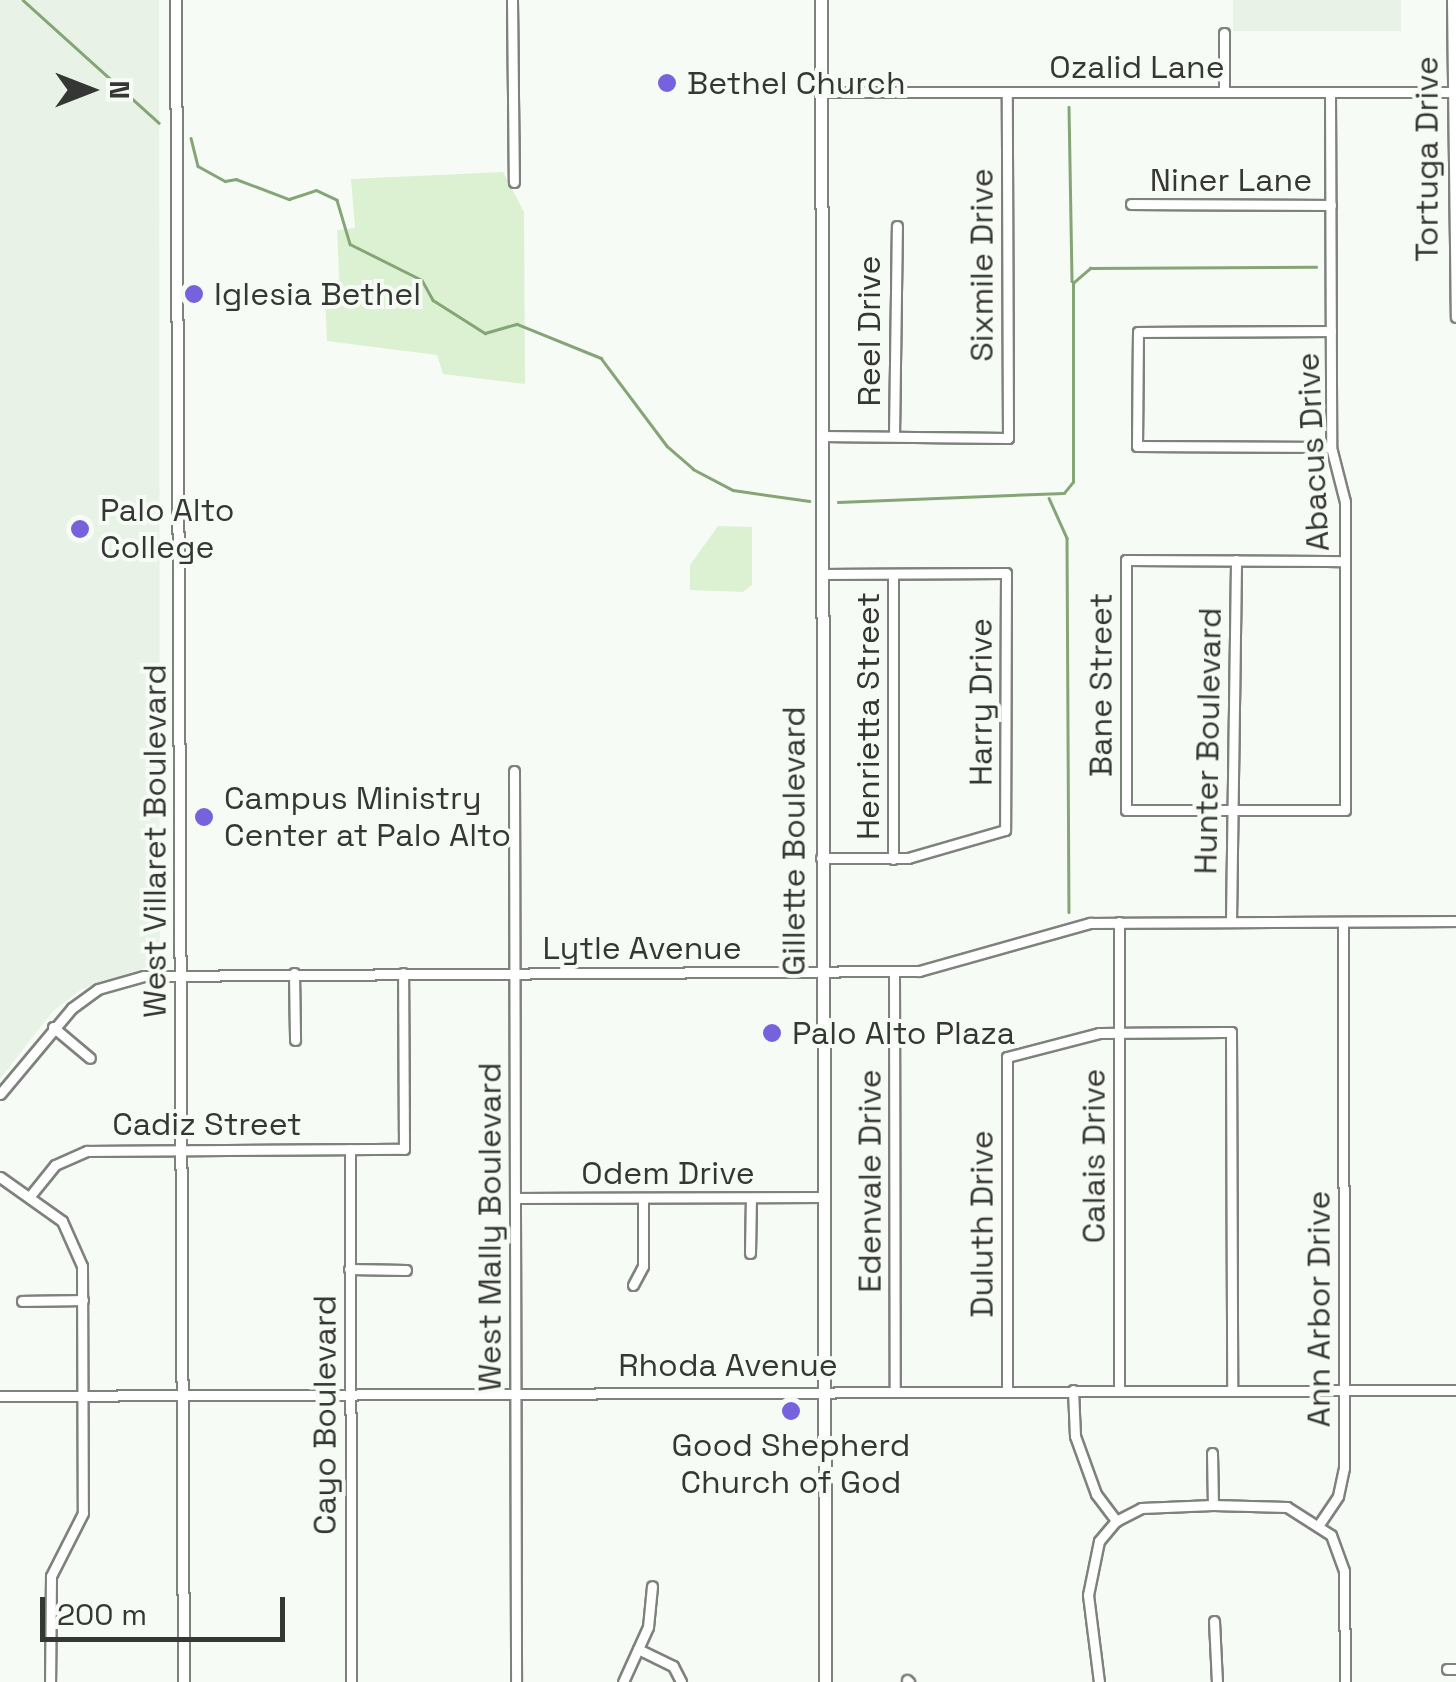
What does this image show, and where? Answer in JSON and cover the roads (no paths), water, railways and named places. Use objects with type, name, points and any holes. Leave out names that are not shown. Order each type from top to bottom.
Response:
[{"type":"main road","name":"Gillette Boulevard","points":[[821,0],[824,1682]]},
{"type":"street","name":"West Villaret Boulevard","points":[[176,0],[185,1682]]},
{"type":"street","points":[[512,0],[514,182]]},
{"type":"street","name":"Tortuga Drive","points":[[1453,1],[1454,317]]},
{"type":"street","points":[[1224,33],[1224,91]]},
{"type":"street","name":"Ozalid Lane","points":[[821,92],[1452,92]]},
{"type":"street","name":"Sixmile Drive","points":[[894,436],[1008,438],[1007,92]]},
{"type":"street","name":"Abacus Drive","points":[[1236,810],[1345,810],[1345,502],[1331,447],[1330,92]]},
{"type":"street","name":"Niner Lane","points":[[1131,204],[1331,205]]},
{"type":"street","name":"Reel Drive","points":[[894,436],[898,226]]},
{"type":"street","points":[[1331,331],[1138,332],[1137,446],[1331,447]]},
{"type":"street","points":[[821,436],[894,436]]},
{"type":"street","name":"Bane Street","points":[[1236,560],[1126,560],[1126,810],[1236,810]]},
{"type":"street","points":[[1236,560],[1344,561]]},
{"type":"street","name":"Hunter Boulevard","points":[[1231,922],[1236,810],[1236,560]]},
{"type":"street","name":"Harry Drive","points":[[893,859],[1005,830],[1006,573],[894,574]]},
{"type":"street","points":[[821,574],[894,574]]},
{"type":"street","name":"Henrietta Street","points":[[893,859],[894,574]]},
{"type":"street","name":"West Mally Boulevard","points":[[514,772],[516,1682]]},
{"type":"street","points":[[821,858],[893,859]]},
{"type":"street","name":"Lytle Avenue","points":[[0,1094],[54,1026],[108,985],[182,974],[894,971],[929,969],[1076,924],[1456,920]]},
{"type":"street","name":"Calais Drive","points":[[1119,922],[1119,1390]]},
{"type":"street","name":"Ann Arbor Drive","points":[[1320,1523],[1342,1482],[1344,922]]},
{"type":"street","name":"Edenvale Drive","points":[[894,971],[896,1390]]},
{"type":"street","points":[[294,972],[294,1040]]},
{"type":"street","name":"Cadiz Street","points":[[30,1196],[70,1155],[182,1150],[404,1150],[403,973]]},
{"type":"street","points":[[54,1026],[90,1058]]},
{"type":"street","points":[[1119,1032],[1232,1032],[1232,1390]]},
{"type":"street","name":"Duluth Drive","points":[[1007,1390],[1007,1057],[1082,1035],[1119,1032]]},
{"type":"street","name":"Cayo Boulevard","points":[[350,1148],[351,1682]]},
{"type":"street","points":[[0,1178],[62,1221],[76,1242],[83,1300],[84,1513],[52,1576],[50,1682]]},
{"type":"street","name":"Odem Drive","points":[[514,1198],[821,1196]]},
{"type":"street","points":[[634,1284],[643,1266],[643,1198]]},
{"type":"street","points":[[750,1254],[751,1198]]},
{"type":"street","points":[[349,1269],[406,1270]]},
{"type":"street","points":[[22,1301],[83,1300]]},
{"type":"street","name":"Rhoda Avenue","points":[[0,1396],[182,1390],[1456,1390]]},
{"type":"street","points":[[1073,1390],[1076,1436],[1096,1494],[1116,1521]]},
{"type":"street","points":[[1212,1453],[1213,1505]]},
{"type":"street","points":[[1096,1681],[1088,1620],[1089,1570],[1095,1548],[1116,1521],[1148,1506],[1213,1505],[1287,1507],[1320,1523],[1344,1571],[1345,1682]]},
{"type":"street","points":[[622,1682],[651,1618],[652,1586]]},
{"type":"street","points":[[1214,1621],[1217,1682]]},
{"type":"street","points":[[638,1649],[672,1666],[681,1682]]},
{"type":"waterway","points":[[23,0],[159,123]]},
{"type":"waterway","points":[[1069,107],[1072,281]]},
{"type":"waterway","points":[[191,138],[198,166],[225,181],[236,179],[289,199],[316,190],[337,200],[350,244],[422,280],[433,300],[485,333],[517,324],[601,358],[667,446],[693,469],[733,490],[809,501]]},
{"type":"waterway","points":[[838,502],[1064,493],[1073,482],[1073,283],[1090,268],[1316,267]]},
{"type":"waterway","points":[[1049,498],[1067,538],[1069,912]]},
{"type":"place","name":"Bethel Church","points":[[667,83]]},
{"type":"place","name":"Iglesia Bethel","points":[[194,294]]},
{"type":"place","name":"Palo Alto College","points":[[80,529]]},
{"type":"place","name":"Campus Ministry Center at Palo Alto","points":[[204,817]]},
{"type":"place","name":"Palo Alto Plaza","points":[[772,1033]]},
{"type":"place","name":"Good Shepherd Church of God","points":[[791,1411]]}]
